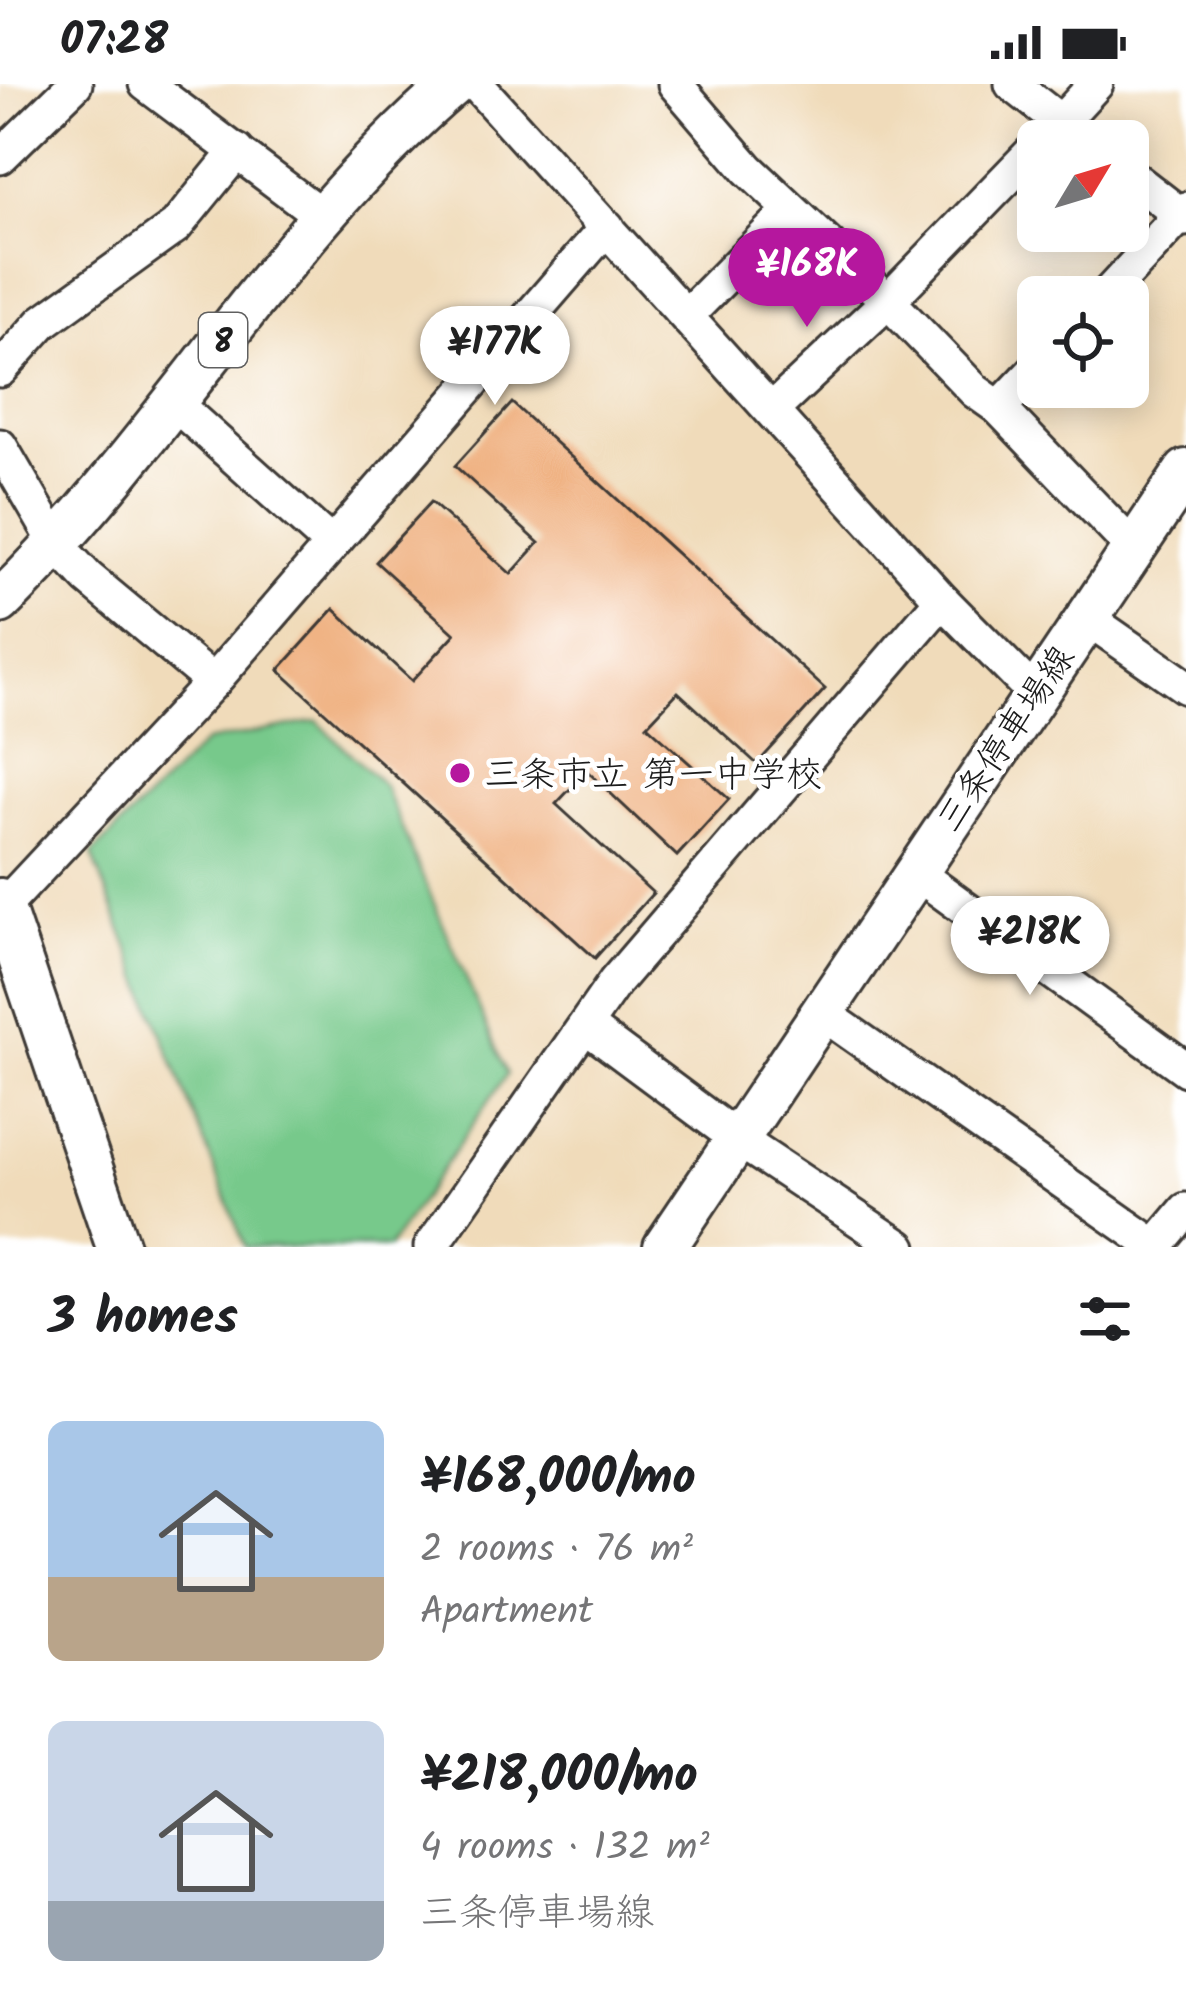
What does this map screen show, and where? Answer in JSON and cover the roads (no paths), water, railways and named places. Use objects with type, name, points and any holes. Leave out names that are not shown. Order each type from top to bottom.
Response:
[{"type":"main road","name":"8","points":[[0,602],[58,546],[322,216],[413,119],[454,84]]},
{"type":"main road","name":"三条停車場線","points":[[665,1247],[1186,471]]},
{"type":"main road","points":[[1,903],[118,1247]]},
{"type":"street","points":[[0,157],[75,84]]},
{"type":"street","points":[[146,84],[322,216]]},
{"type":"street","points":[[476,84],[942,600],[1034,693]]},
{"type":"street","points":[[675,84],[748,169],[888,301],[975,392],[999,408],[1133,548]]},
{"type":"street","points":[[1012,84],[1042,120]]},
{"type":"street","points":[[1070,120],[1096,84]]},
{"type":"street","points":[[0,370],[43,322],[176,226],[237,151]]},
{"type":"street","points":[[772,409],[1017,177]]},
{"type":"street","points":[[1125,276],[1185,215],[1149,189]]},
{"type":"street","points":[[686,316],[790,211]]},
{"type":"street","points":[[1,903],[213,682],[607,227]]},
{"type":"street","points":[[999,408],[1017,389]]},
{"type":"street","points":[[173,402],[331,544]]},
{"type":"street","points":[[0,446],[58,546],[88,578],[213,682]]},
{"type":"street","points":[[430,1247],[615,982],[942,600]]},
{"type":"street","points":[[1087,618],[1186,687]]},
{"type":"street","points":[[914,872],[1186,1070]]},
{"type":"street","points":[[821,1012],[1155,1247],[1186,1210]]},
{"type":"street","points":[[587,1027],[739,1140],[900,1247]]},
{"type":"place","name":"三条市立 第一中学校","points":[[460,773]]}]
